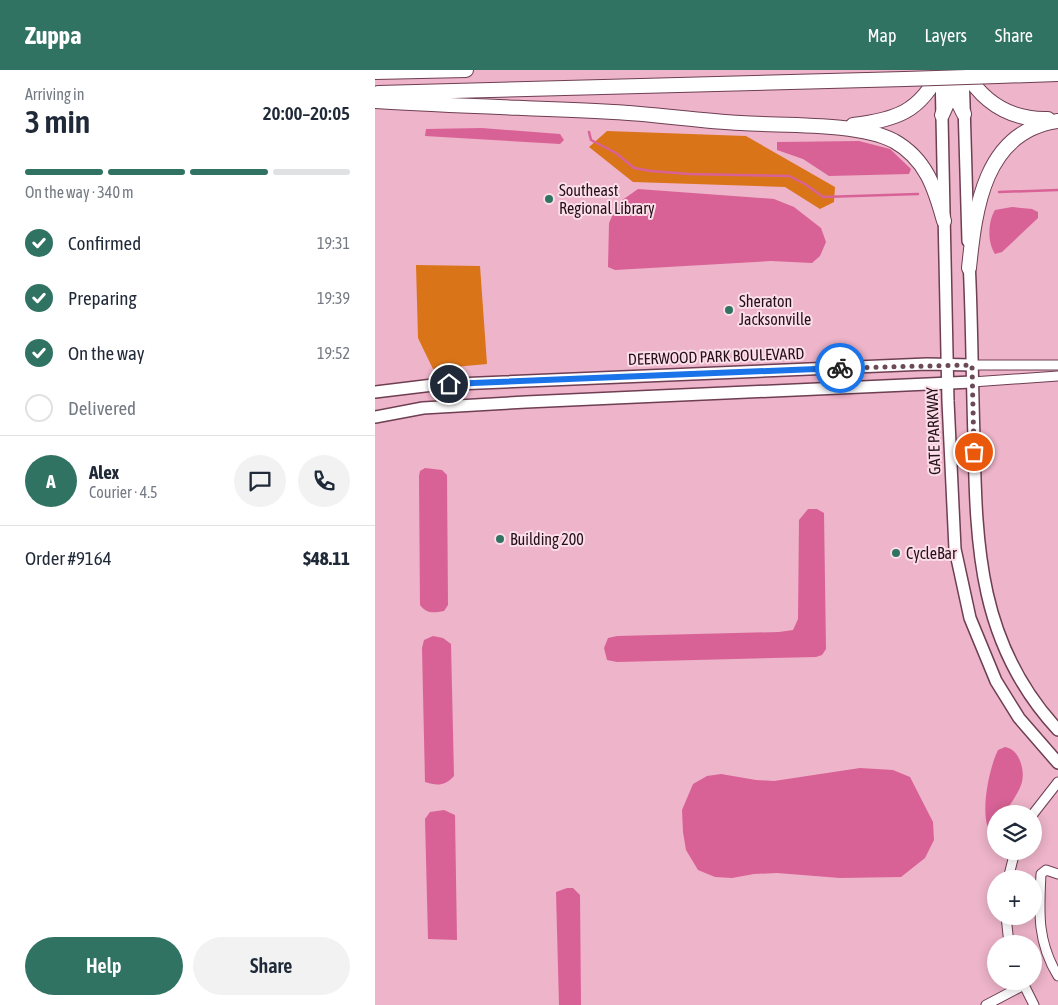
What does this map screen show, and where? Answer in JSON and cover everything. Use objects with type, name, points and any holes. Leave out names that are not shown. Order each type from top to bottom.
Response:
[{"type":"highway","points":[[375,72],[466,70]]},
{"type":"highway","points":[[834,128],[877,123],[901,115],[924,97],[941,70],[964,114]]},
{"type":"highway","points":[[942,115],[963,70],[977,91],[997,108],[1023,118],[1058,120]]},
{"type":"highway","points":[[375,93],[1058,74]]},
{"type":"highway","points":[[375,101],[615,112],[741,123],[834,128],[884,137],[910,153],[925,167],[944,221]]},
{"type":"highway","points":[[969,268],[976,211],[982,187],[991,168],[1005,150],[1021,135],[1058,120]]},
{"type":"main road","name":"GATE PARKWAY","points":[[941,70],[947,364],[955,549],[970,618],[979,644],[1007,700],[1058,763]]},
{"type":"main road","points":[[963,70],[976,528],[987,595],[998,631],[1016,669],[1058,730]]},
{"type":"main road","name":"DEERWOOD PARK BOULEVARD","points":[[375,392],[433,385],[839,368],[947,364],[972,365]]},
{"type":"main road","points":[[814,389],[832,379],[839,368]]},
{"type":"main road","points":[[375,417],[423,408],[972,382]]},
{"type":"street","name":"DEERWOOD PARK BOULEVARD","points":[[972,365],[1058,365]]},
{"type":"street","points":[[972,382],[1058,376]]},
{"type":"street","points":[[1040,805],[1058,782]]},
{"type":"street","points":[[1058,874],[1046,870],[1041,874],[1039,921],[1048,959],[1058,976]]},
{"type":"street","points":[[986,1005],[1011,990]]},
{"type":"street","points":[[1026,990],[1034,1005]]},
{"type":"shaded area","points":[[482,128],[560,134],[564,140],[560,144],[425,136],[426,129]]},
{"type":"shaded area","points":[[607,131],[746,136],[835,187],[834,202],[820,209],[785,187],[633,182],[589,147]]},
{"type":"shaded area","points":[[859,141],[890,149],[911,169],[909,174],[829,176],[803,159],[777,150],[777,142]]},
{"type":"shaded area","points":[[638,189],[774,199],[794,207],[821,228],[826,242],[820,256],[812,263],[771,261],[615,270],[608,267],[609,223],[618,203]]},
{"type":"shaded area","points":[[1012,207],[1032,209],[1038,212],[1038,218],[1002,252],[995,254],[990,238],[990,226],[993,215],[995,210]]},
{"type":"shaded area","points":[[416,265],[480,266],[487,364],[433,369],[418,338]]},
{"type":"shaded area","points":[[425,468],[442,470],[447,475],[448,605],[444,611],[437,612],[428,611],[420,605],[419,476],[420,471]]},
{"type":"shaded area","points":[[808,509],[817,509],[824,513],[826,649],[822,655],[816,657],[617,662],[607,660],[604,648],[608,638],[617,636],[779,632],[793,630],[798,619],[799,520]]},
{"type":"shaded area","points":[[433,636],[443,638],[451,644],[454,776],[447,782],[437,784],[425,782],[422,648],[424,640]]},
{"type":"shaded area","points":[[1005,747],[1014,751],[1020,760],[1023,777],[1021,786],[1010,805],[987,805],[987,822],[986,793],[991,769],[998,750]]},
{"type":"shaded area","points":[[860,768],[893,770],[910,777],[933,822],[934,840],[925,858],[901,877],[840,878],[777,873],[754,874],[732,878],[715,877],[698,870],[686,850],[682,810],[693,784],[707,776],[721,774],[774,781]]},
{"type":"shaded area","points":[[444,810],[455,815],[457,940],[428,939],[425,819],[430,812]]},
{"type":"shaded area","points":[[573,888],[580,895],[581,1005],[559,1005],[556,892]]},
{"type":"waterway","points":[[589,132],[591,140],[616,153],[634,168],[689,174],[789,176],[805,184],[823,197],[918,194]]},
{"type":"waterway","points":[[999,192],[1058,190]]},
{"type":"way so far","points":[[840,368],[927,364],[972,365],[974,452]]},
{"type":"place","name":"Southeast Regional Library","points":[[549,199]]},
{"type":"place","name":"Sheraton Jacksonville","points":[[729,310]]},
{"type":"place","name":"Building 200","points":[[500,539]]},
{"type":"place","name":"CycleBar","points":[[896,553]]},
{"type":"route","points":[[449,384],[840,368]]}]
